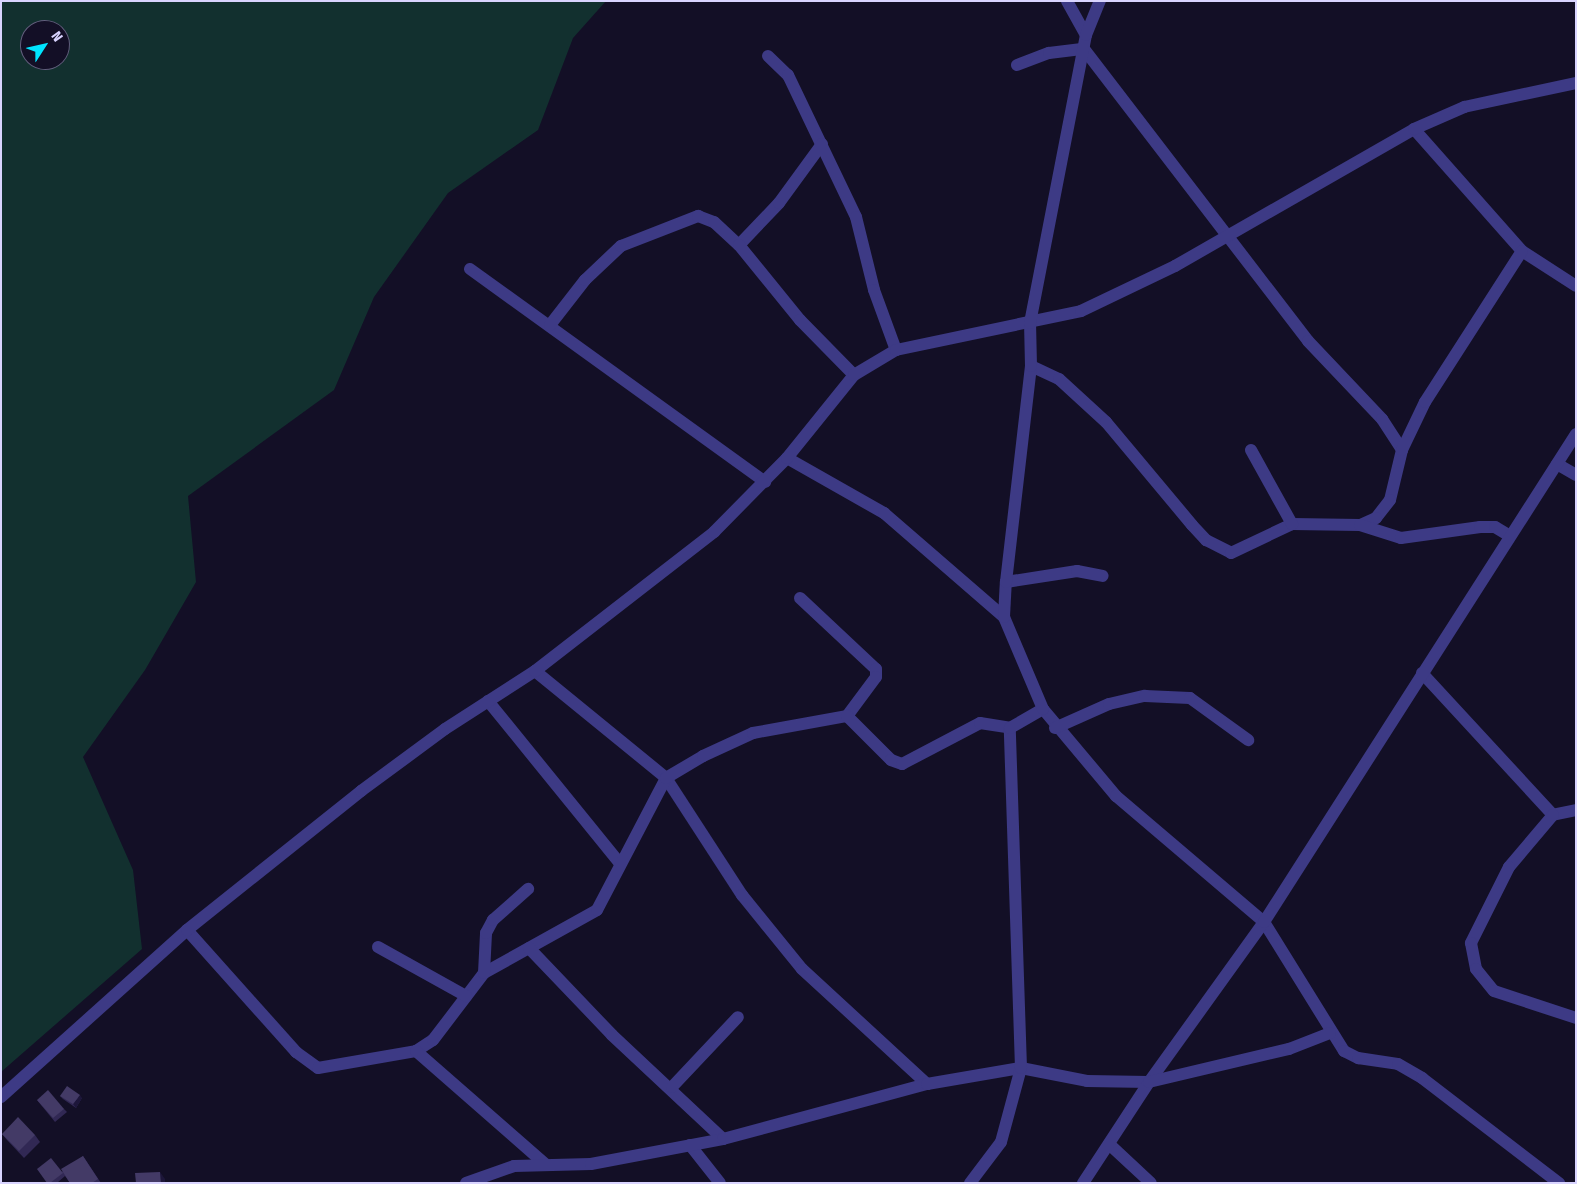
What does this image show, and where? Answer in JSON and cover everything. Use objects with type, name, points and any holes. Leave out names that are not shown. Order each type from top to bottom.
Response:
[{"type":"street","points":[[1067,1],[1086,35]]},
{"type":"street","points":[[1100,1],[1086,35],[1030,323],[1031,366],[1006,582],[1004,617],[1043,710],[1055,728],[1116,796],[1264,922],[1330,1033],[1344,1051],[1358,1058],[1398,1064],[1422,1078],[1558,1183]]},
{"type":"street","points":[[1017,65],[1057,51],[1084,49]]},
{"type":"street","points":[[1084,49],[1302,334],[1382,419],[1402,450]]},
{"type":"street","points":[[768,56],[788,75],[856,217],[874,290],[896,350]]},
{"type":"street","points":[[1,1097],[187,930],[369,785],[488,701],[535,671],[714,532],[788,458],[854,375],[896,350],[1030,323],[1081,310],[1175,266],[1227,234],[1414,129],[1464,107],[1576,83]]},
{"type":"street","points":[[1414,129],[1522,251],[1576,286]]},
{"type":"street","points":[[739,245],[780,203],[822,144]]},
{"type":"street","points":[[550,325],[601,263],[639,235],[698,216],[714,222],[739,245],[800,320],[854,375]]},
{"type":"street","points":[[1360,526],[1376,518],[1390,500],[1402,450],[1425,402],[1522,251]]},
{"type":"street","points":[[470,269],[550,325],[764,482]]},
{"type":"street","points":[[1031,366],[1059,380],[1106,422],[1206,540],[1231,553],[1292,524],[1360,526],[1401,538],[1480,527],[1495,527],[1510,536]]},
{"type":"street","points":[[1082,1183],[1149,1082],[1264,922],[1576,434]]},
{"type":"street","points":[[1251,450],[1292,524]]},
{"type":"street","points":[[788,458],[884,513],[1004,617]]},
{"type":"street","points":[[1556,464],[1576,475]]},
{"type":"street","points":[[1006,582],[1077,571],[1103,576]]},
{"type":"street","points":[[187,930],[296,1052],[318,1068],[416,1051],[433,1040],[484,972],[598,910],[612,890],[619,862],[666,778],[753,733],[847,716],[876,676],[876,669],[800,598]]},
{"type":"street","points":[[535,671],[666,778],[742,895],[802,969],[927,1084]]},
{"type":"street","points":[[1422,673],[1553,815]]},
{"type":"street","points":[[1055,728],[1109,704],[1145,696],[1190,698],[1248,740]]},
{"type":"street","points":[[488,701],[619,862]]},
{"type":"street","points":[[847,716],[891,760],[902,764],[980,723],[1010,728],[1043,710]]},
{"type":"street","points":[[970,1183],[1001,1142],[1021,1068],[1010,728]]},
{"type":"street","points":[[1576,810],[1553,815],[1509,867],[1471,943],[1476,969],[1494,991],[1576,1018]]},
{"type":"street","points":[[484,972],[486,933],[493,920],[528,889]]},
{"type":"street","points":[[378,947],[466,996]]},
{"type":"street","points":[[529,948],[612,1035],[672,1087],[723,1139]]},
{"type":"street","points":[[672,1087],[738,1018]]},
{"type":"street","points":[[466,1183],[514,1166],[591,1164],[723,1139],[927,1084],[1021,1068],[1087,1081],[1149,1082],[1289,1049],[1330,1033]]},
{"type":"street","points":[[416,1051],[545,1164]]},
{"type":"street","points":[[1109,1144],[1151,1183]]},
{"type":"street","points":[[690,1145],[720,1183]]},
{"type":"green space","points":[[1,1],[606,1],[573,38],[538,130],[448,193],[374,297],[334,390],[188,496],[196,582],[145,670],[83,757],[133,870],[142,949],[1,1072]]},
{"type":"building","points":[[67,1086],[80,1095],[73,1104],[60,1096]]},
{"type":"building","points":[[48,1090],[64,1109],[53,1118],[37,1100]]},
{"type":"building","points":[[18,1117],[35,1135],[19,1151],[2,1134]]},
{"type":"building","points":[[83,1156],[98,1179],[92,1183],[70,1183],[61,1169]]},
{"type":"building","points":[[51,1158],[63,1173],[50,1183],[47,1183],[37,1169]]},
{"type":"building","points":[[160,1172],[161,1183],[136,1183],[135,1173]]}]
